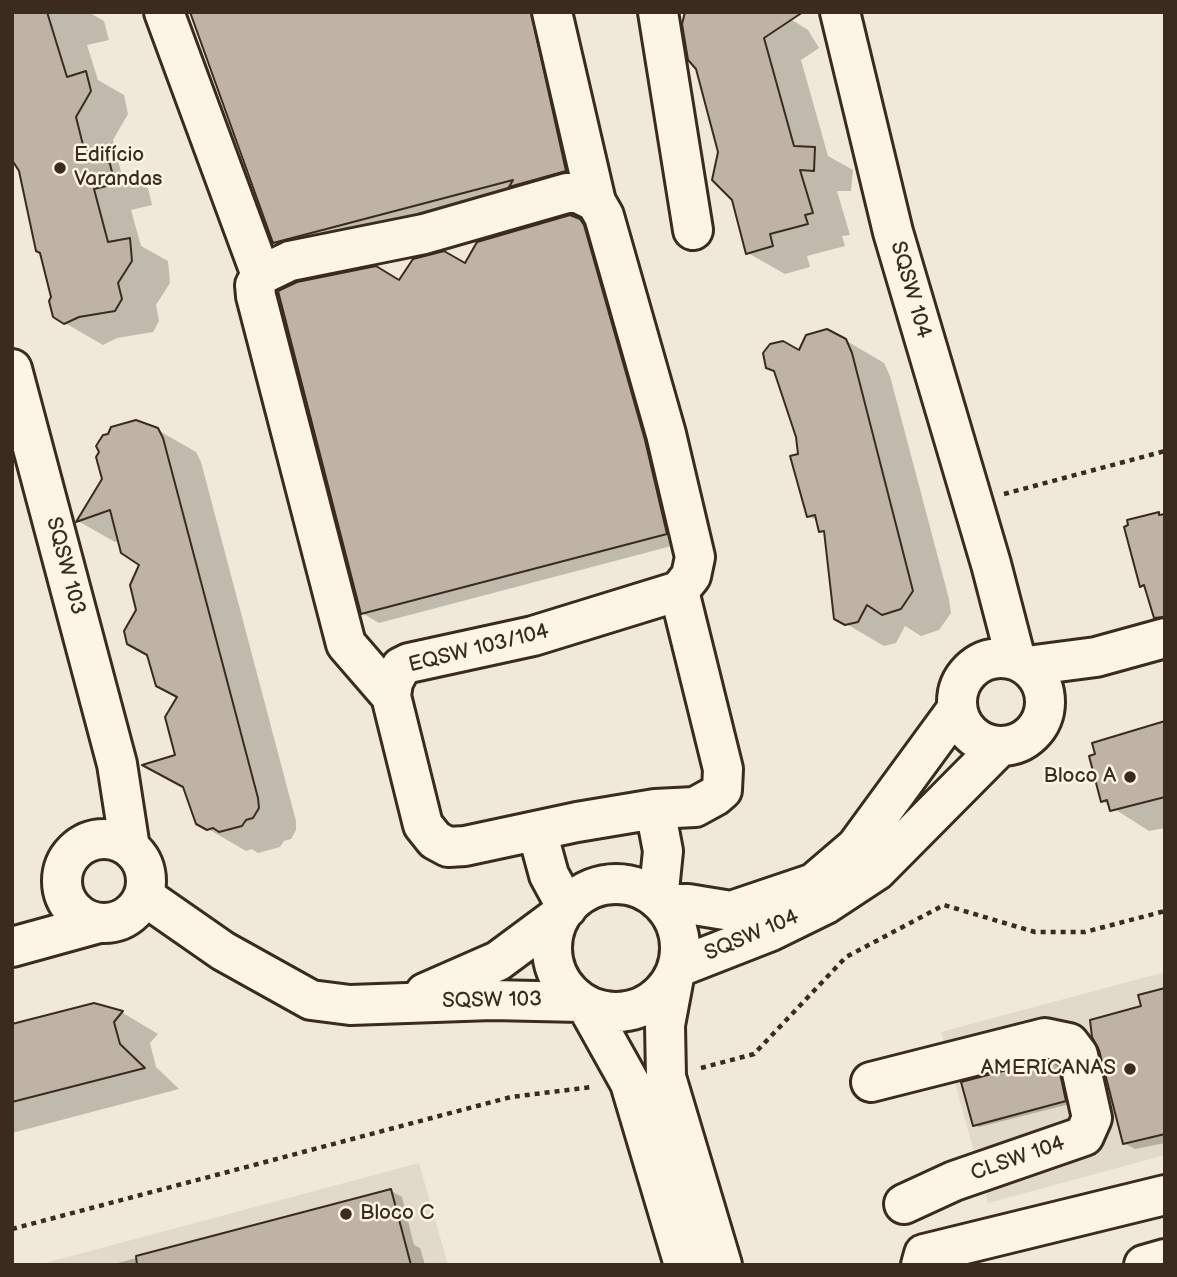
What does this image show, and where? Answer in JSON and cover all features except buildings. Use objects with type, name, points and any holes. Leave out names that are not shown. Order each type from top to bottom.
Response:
[{"type":"street","points":[[164,12],[261,275]]},
{"type":"street","points":[[552,12],[596,202],[604,216],[666,434],[695,557],[691,576],[679,591]]},
{"type":"street","points":[[658,12],[692,230]]},
{"type":"street","name":"SQSW 104","points":[[840,12],[893,232],[1021,663]]},
{"type":"street","points":[[391,696],[346,644],[255,285],[261,275],[290,261],[424,234],[567,193],[578,193],[596,202]]},
{"type":"street","name":"SQSW 103","points":[[12,369],[117,764],[130,848]]},
{"type":"street","name":"SQSW 104","points":[[978,664],[991,564]]},
{"type":"street","name":"EQSW 103/104","points":[[679,591],[723,769],[722,790],[707,803],[655,809],[454,848],[435,840],[423,825],[391,696],[397,673],[409,663],[533,636],[679,591]]},
{"type":"street","points":[[1096,657],[1027,738],[1000,746],[988,744],[968,731],[957,709],[961,683],[978,664],[990,659],[1021,663],[1096,657],[1165,638]]},
{"type":"street","points":[[1021,663],[1036,674],[1045,695],[1043,717]]},
{"type":"street","name":"SQSW 104","points":[[676,972],[771,931],[820,894],[957,709]]},
{"type":"street","name":"SQSW 104","points":[[660,902],[731,911],[820,894],[876,871],[1000,746]]},
{"type":"street","points":[[91,841],[117,764]]},
{"type":"street","points":[[655,809],[663,851],[660,902]]},
{"type":"street","points":[[537,831],[549,875],[564,912]]},
{"type":"street","points":[[111,840],[130,848],[145,869],[123,912],[74,911],[64,893],[63,871],[78,848],[91,841],[111,840]]},
{"type":"street","points":[[676,972],[663,994],[646,1006],[627,1012],[606,1012],[584,1004],[566,989],[556,972],[552,953],[553,934],[564,912],[590,890],[609,884],[629,885],[660,902],[680,934],[676,972],[664,1037],[667,1077],[689,1218],[684,1265]]},
{"type":"street","points":[[12,940],[64,893]]},
{"type":"street","name":"SQSW 103","points":[[12,947],[123,912],[203,937],[281,986],[311,1000],[350,1005],[403,1002],[584,1004]]},
{"type":"street","name":"SQSW 103","points":[[403,1002],[465,978],[498,961],[564,912]]},
{"type":"street","points":[[584,1004],[630,1083],[689,1218],[722,1265]]},
{"type":"street","name":"CLSW 104","points":[[871,1082],[1052,1037],[1069,1043],[1078,1055],[1092,1118],[1084,1136],[954,1181],[904,1204]]},
{"type":"street","points":[[921,1265],[924,1254],[1165,1195]]},
{"type":"street","points":[[1144,1265],[1165,1259]]},
{"type":"path","points":[[973,502],[1165,451]]},
{"type":"shaded area","points":[[1165,972],[1165,1155],[988,1203],[941,1032]]},
{"type":"shaded area","points":[[419,1163],[448,1265],[38,1265]]},
{"type":"place","name":"Edifício Varandas","points":[[60,168]]},
{"type":"place","name":"Bloco A","points":[[1130,777]]},
{"type":"place","name":"AMERICANAS","points":[[1130,1069]]},
{"type":"place","name":"Bloco C","points":[[346,1214]]}]
